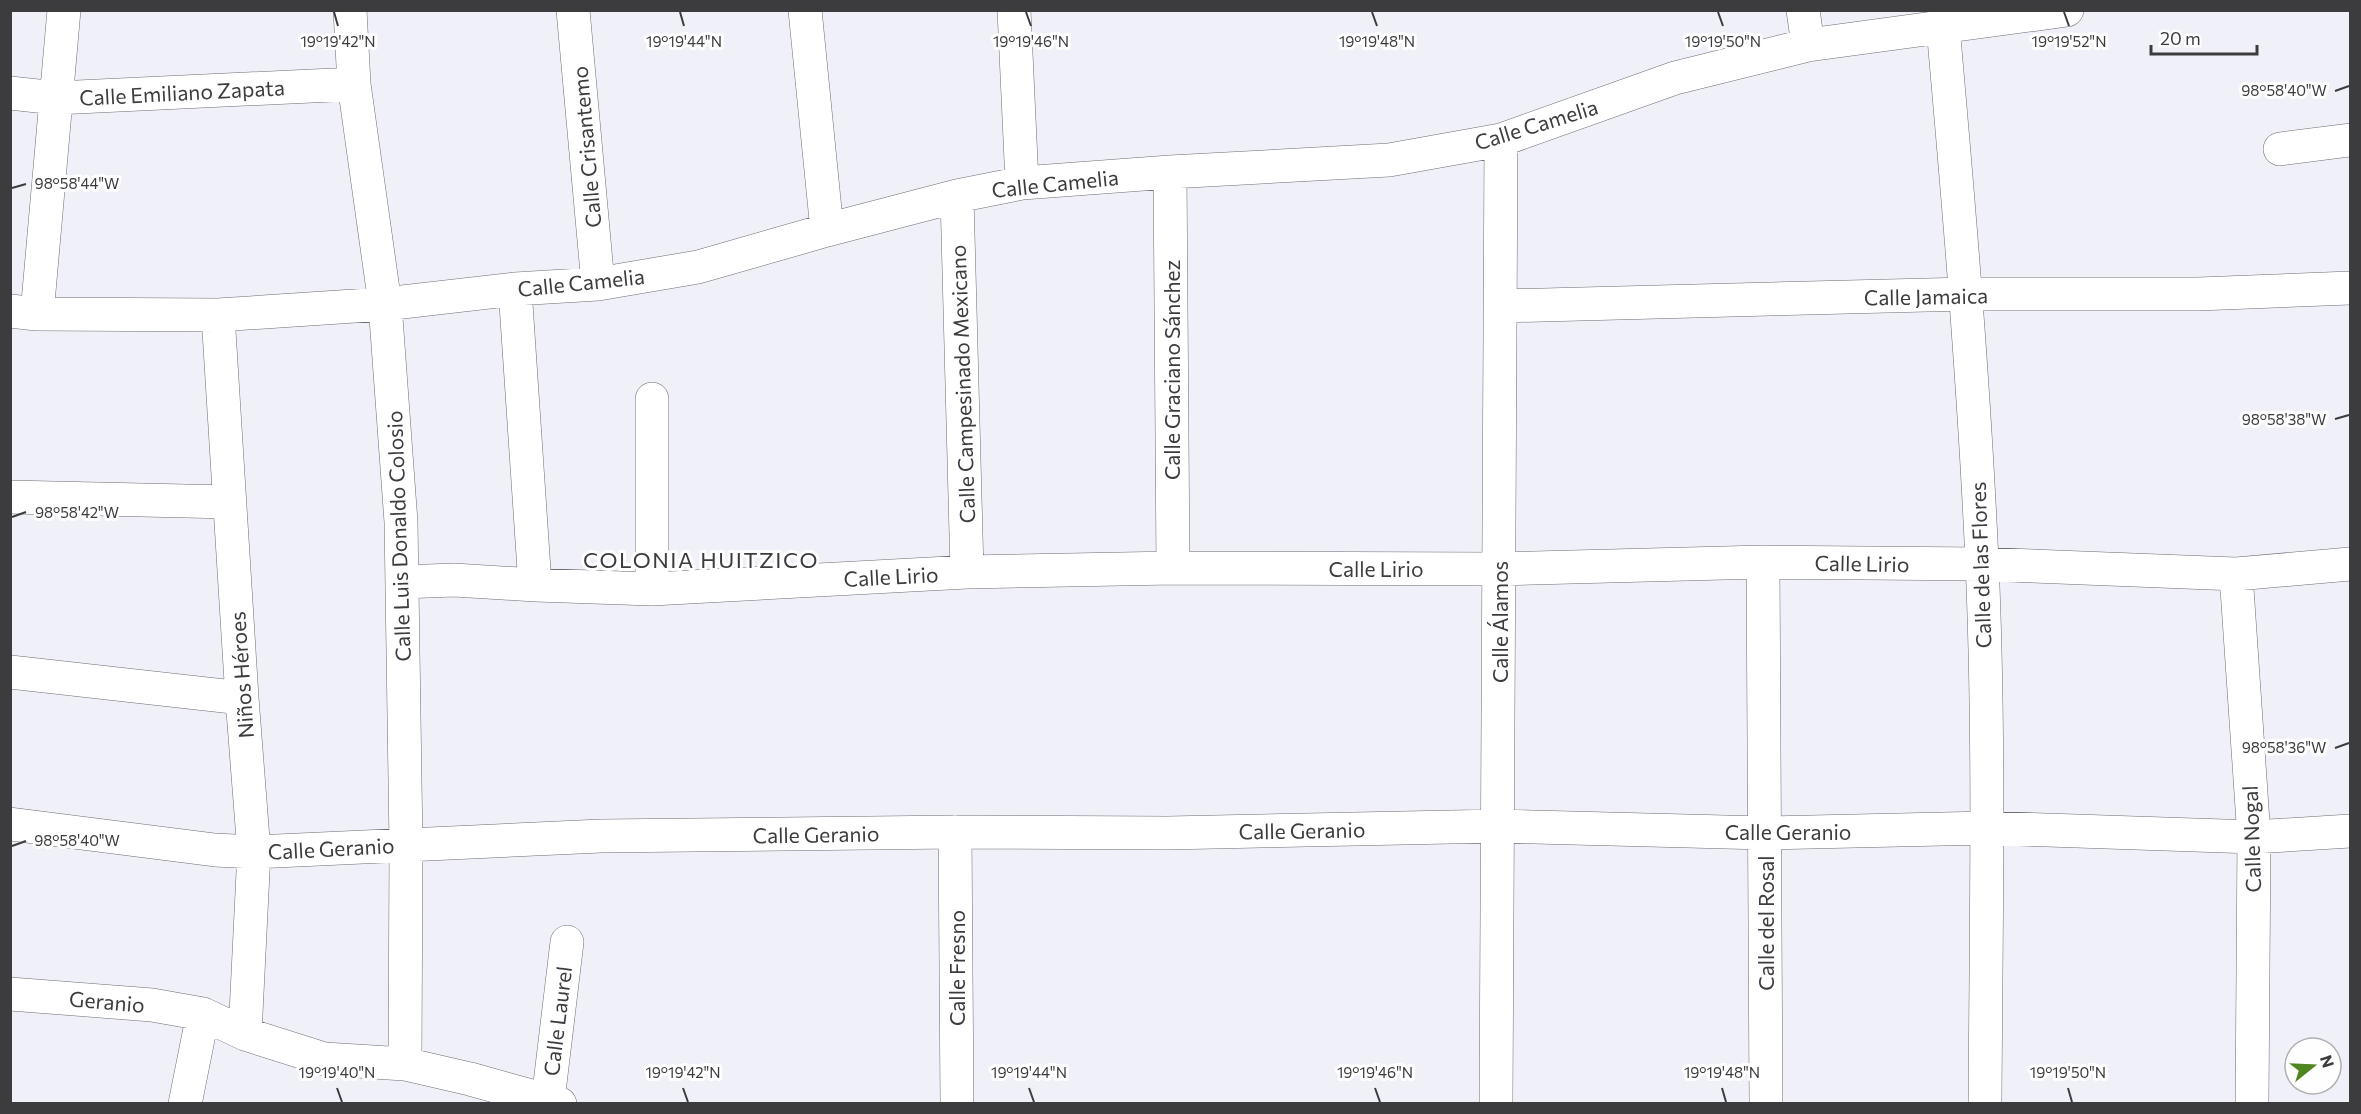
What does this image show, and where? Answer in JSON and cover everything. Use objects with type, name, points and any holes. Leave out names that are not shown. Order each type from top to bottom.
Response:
[{"type":"street","points":[[24,312],[56,98],[64,10]]},
{"type":"street","name":"Calle Luis Donaldo Colosio","points":[[350,10],[354,84],[385,304],[401,522],[406,845],[405,1065]]},
{"type":"street","name":"Calle Crisantemo","points":[[573,10],[598,284]]},
{"type":"street","points":[[804,10],[827,230]]},
{"type":"street","points":[[1014,10],[1022,183]]},
{"type":"street","points":[[1803,10],[1808,45]]},
{"type":"street","name":"Calle Camelia","points":[[24,312],[218,315],[385,304],[515,289],[598,284],[698,267],[957,196],[1022,183],[1389,160],[1501,140],[1675,78],[1808,45],[2067,10]]},
{"type":"street","name":"Calle de las Flores","points":[[1943,27],[1966,294],[1982,564],[1987,828],[1985,1104]]},
{"type":"street","name":"Calle Emiliano Zapata","points":[[10,93],[56,98],[354,84]]},
{"type":"street","name":"Calle Álamos","points":[[1496,1104],[1501,140]]},
{"type":"street","points":[[2280,149],[2350,140]]},
{"type":"street","name":"Calle Graciano Sánchez","points":[[1170,172],[1173,568]]},
{"type":"street","name":"Calle Campesinado Mexicano","points":[[957,196],[967,572]]},
{"type":"street","name":"Calle Jamaica","points":[[1500,306],[1966,294],[2198,294],[2350,288]]},
{"type":"street","points":[[515,289],[536,585]]},
{"type":"street","name":"Niños Héroes","points":[[218,315],[254,852],[245,1034]]},
{"type":"street","points":[[652,399],[652,589]]},
{"type":"street","points":[[10,497],[230,502]]},
{"type":"street","name":"Calle Lirio","points":[[402,582],[454,580],[652,589],[967,572],[1173,568],[1498,569],[1763,562],[1982,564],[2236,574],[2350,564]]},
{"type":"street","name":"Calle del Rosal","points":[[1763,562],[1766,1104]]},
{"type":"street","name":"Calle Nogal","points":[[2236,574],[2254,837],[2252,1104]]},
{"type":"street","points":[[10,672],[242,698]]},
{"type":"street","name":"Calle Geranio","points":[[10,824],[215,850],[254,852],[601,836],[955,832],[1168,833],[1499,826],[1764,833],[1987,828],[2254,837],[2350,831]]},
{"type":"street","name":"Calle Fresno","points":[[955,832],[957,1104]]},
{"type":"street","name":"Calle Laurel","points":[[202,1014],[245,1034],[324,1059],[405,1065],[470,1079],[554,1102],[567,942]]},
{"type":"street","name":"Geranio","points":[[10,994],[152,1005],[202,1014]]},
{"type":"street","points":[[185,1104],[202,1014]]},
{"type":"district","name":"COLONIA HUITZICO","points":[[701,559]]}]
